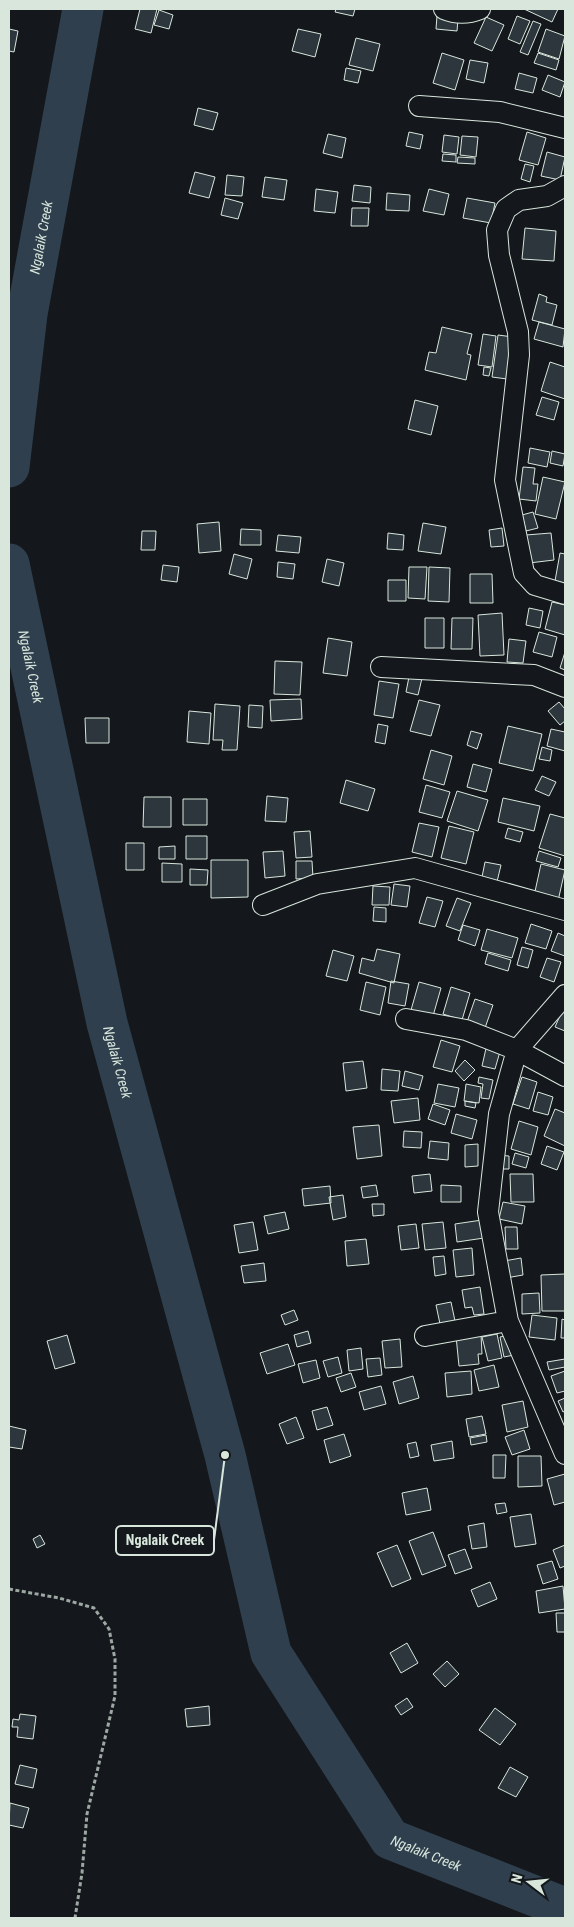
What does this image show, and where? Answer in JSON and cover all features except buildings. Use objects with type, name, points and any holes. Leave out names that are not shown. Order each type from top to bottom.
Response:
[{"type":"street","points":[[444,9],[453,12],[472,12],[480,9]]},
{"type":"street","points":[[419,106],[500,112],[565,128]]},
{"type":"street","points":[[565,186],[547,196],[519,200],[506,209],[497,230],[499,255],[518,332],[519,355],[505,480],[524,574],[535,585],[565,594]]},
{"type":"street","points":[[381,666],[534,675],[565,687]]},
{"type":"street","points":[[263,904],[317,884],[415,868],[565,910]]},
{"type":"street","points":[[565,995],[517,1050],[499,1114],[488,1212],[508,1321],[565,1454]]},
{"type":"street","points":[[406,1019],[466,1030],[517,1050],[565,1076]]},
{"type":"street","points":[[425,1336],[508,1321]]},
{"type":"path","points":[[9,1589],[58,1598],[94,1608],[109,1629],[115,1659],[115,1696],[87,1814],[82,1873],[75,1918]]},
{"type":"waterway","name":"Ngalaik Creek","points":[[9,467],[27,314],[83,9]]},
{"type":"waterway","name":"Ngalaik Creek","points":[[9,564],[107,1023],[225,1455],[271,1653],[390,1839],[565,1908]]},
{"type":"place","name":"Ngalaik Creek","points":[[225,1455]]}]
